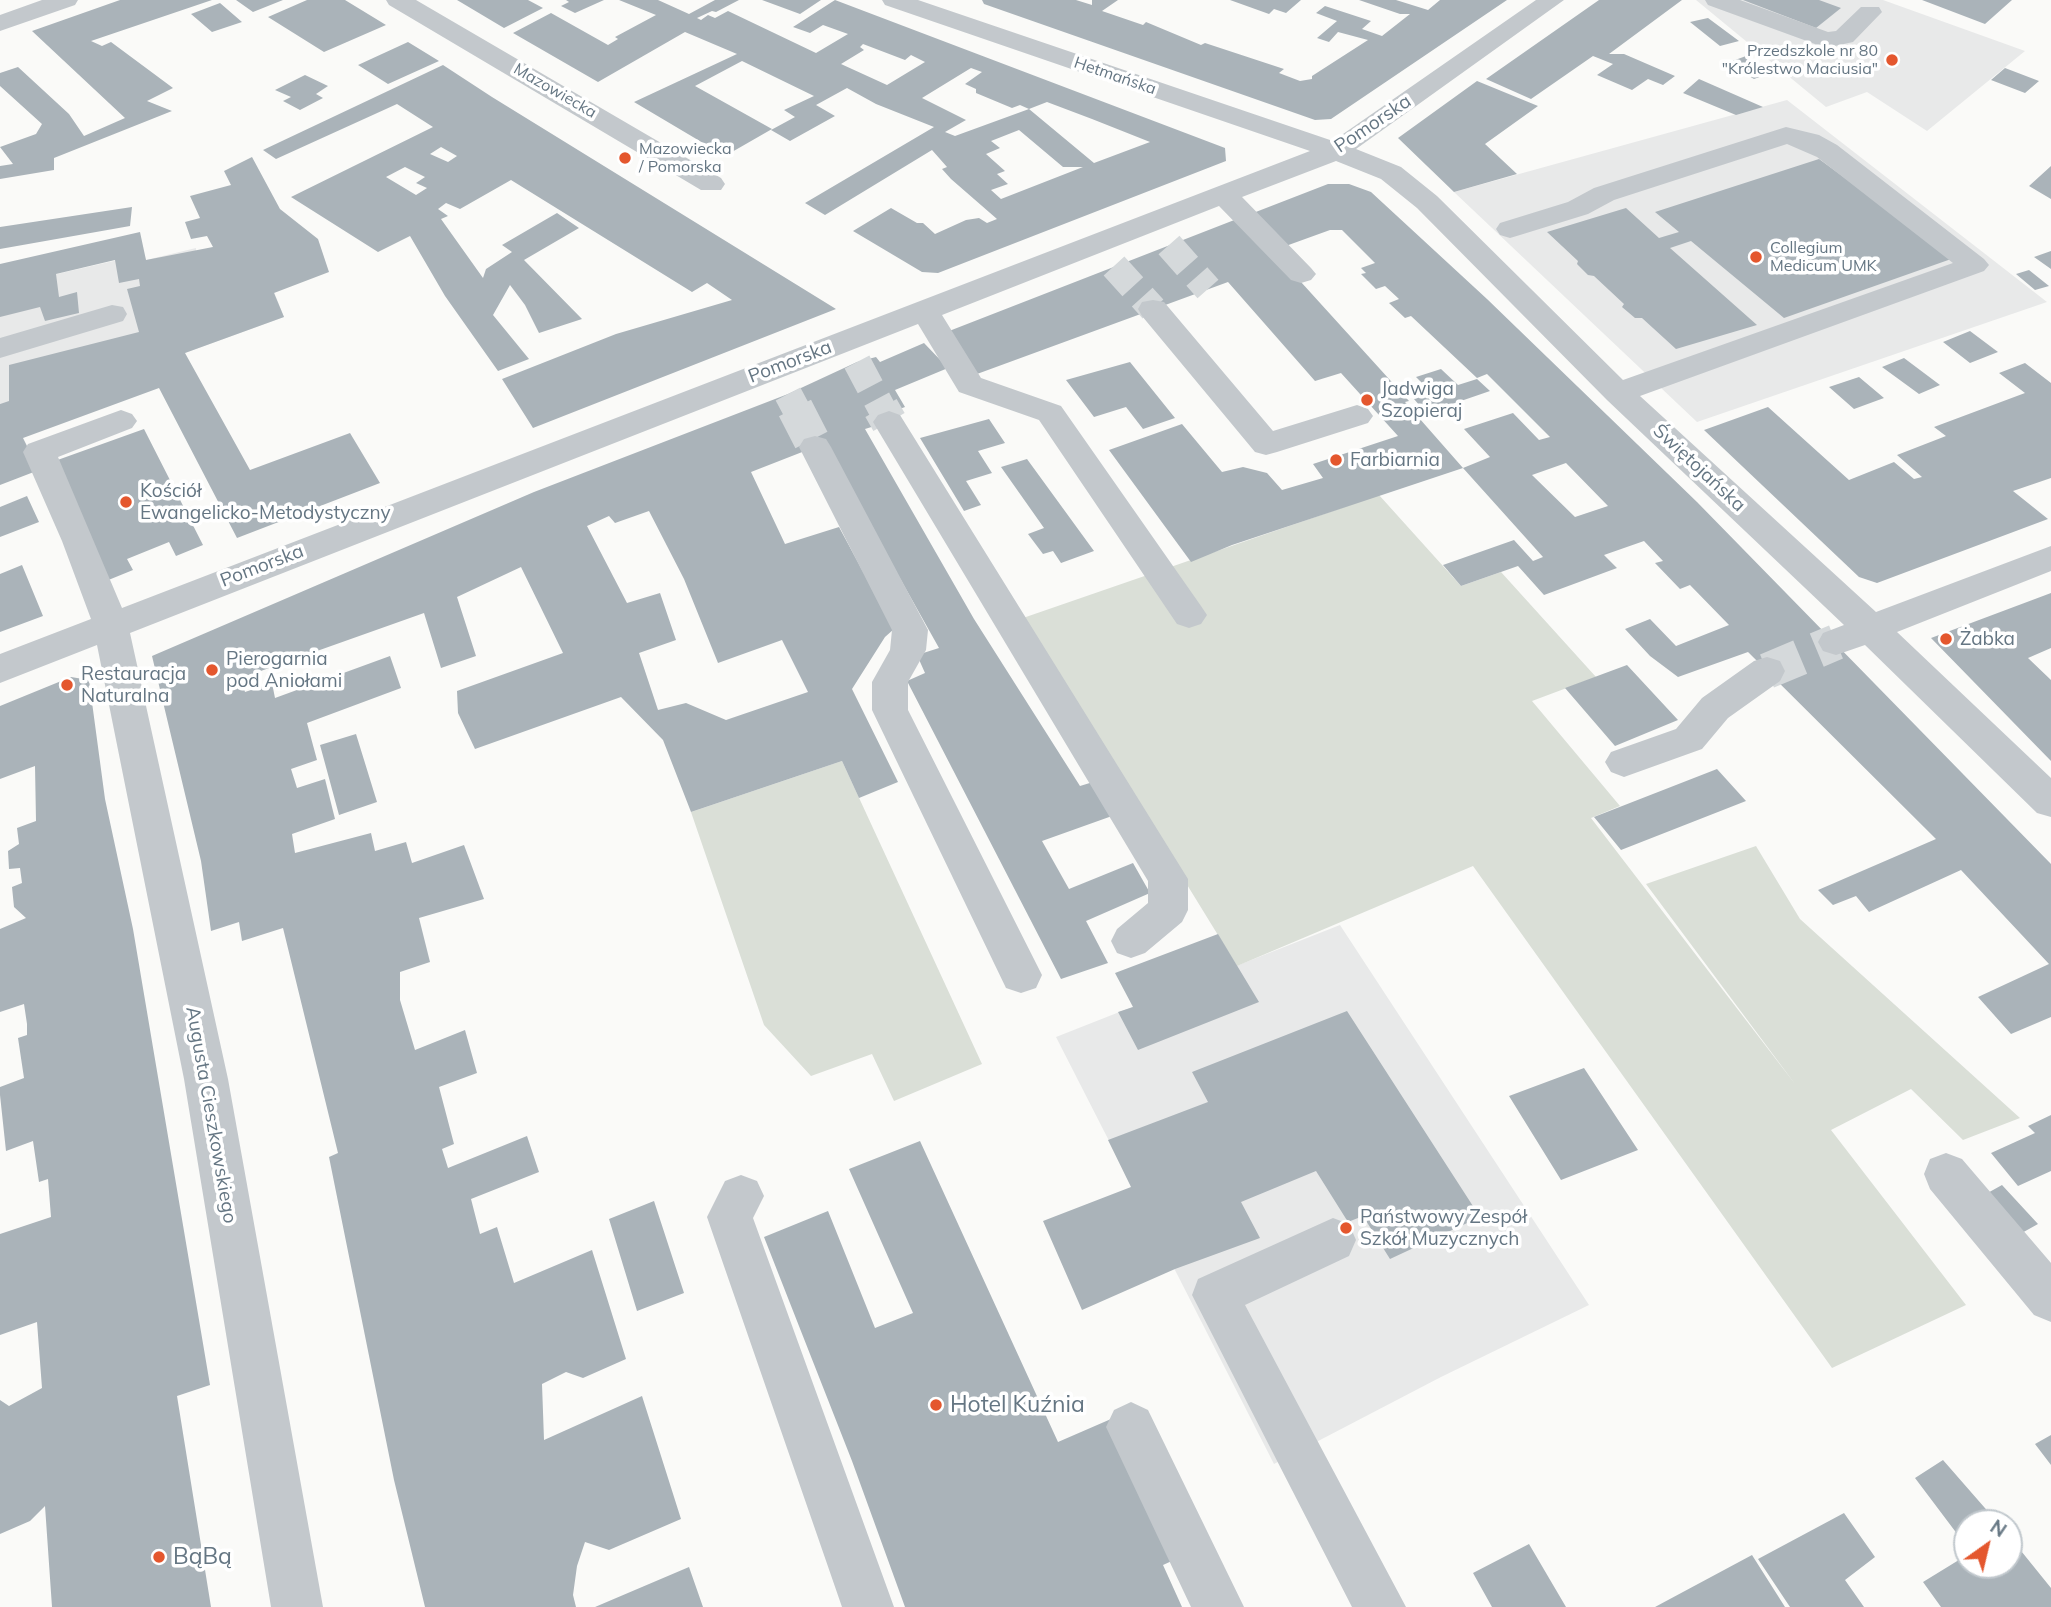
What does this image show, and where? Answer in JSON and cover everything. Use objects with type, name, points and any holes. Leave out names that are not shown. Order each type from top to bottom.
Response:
[{"type":"street","points":[[0,23],[66,0]]},
{"type":"street","name":"Mazowiecka","points":[[398,0],[711,184]]},
{"type":"street","name":"Pomorska","points":[[0,669],[111,625],[780,382],[849,352],[925,311],[1336,151],[1552,0]]},
{"type":"street","points":[[1717,0],[1826,40],[1844,37],[1870,12]]},
{"type":"street","name":"Hetmańska","points":[[905,1],[1336,151]]},
{"type":"street","points":[[1510,229],[1578,208],[1604,194],[1786,135],[1809,141],[1827,151],[1974,265],[1618,393]]},
{"type":"street","name":"Świętojańska","points":[[1336,151],[1391,173],[1427,202],[1618,393],[1870,628],[2051,803]]},
{"type":"street","points":[[1224,195],[1301,274]]},
{"type":"street","points":[[1149,225],[1169,245]]},
{"type":"street","points":[[1094,246],[1114,267]]},
{"type":"street","points":[[1153,309],[1266,444],[1357,416]]},
{"type":"street","points":[[925,311],[970,385],[1051,413],[1189,615]]},
{"type":"street","points":[[0,348],[112,314]]},
{"type":"street","name":"Augusta Cieszkowskiego","points":[[121,421],[38,452],[79,541],[111,625],[206,1079],[297,1607]]},
{"type":"street","points":[[889,422],[1168,879],[1168,910],[1131,941]]},
{"type":"street","points":[[815,447],[910,630],[908,650],[890,682],[890,710],[1021,975]]},
{"type":"street","points":[[1836,642],[2051,558]]},
{"type":"street","points":[[1624,762],[1689,739],[1715,708],[1767,671]]},
{"type":"street","points":[[1946,1174],[2051,1298]]},
{"type":"street","points":[[741,1196],[730,1217],[868,1607]]},
{"type":"street","points":[[1333,1240],[1215,1295],[1380,1607]]},
{"type":"street","points":[[1131,1427],[1218,1607]]},
{"type":"shaded area","name":"Przedszkole nr 80 \"Królestwo Maciusia\"","points":[[1696,0],[1883,0],[2025,51],[1927,131],[1867,92],[1826,107]]},
{"type":"shaded area","name":"Collegium Medicum UMK","points":[[1787,100],[2047,302],[1697,422],[1454,192]]},
{"type":"shaded area","points":[[252,236],[284,317],[185,353],[0,404],[0,287],[144,254],[146,260],[196,248],[196,252]]},
{"type":"shaded area","points":[[1379,495],[1461,586],[1501,572],[1596,677],[1532,701],[1620,806],[1591,818],[1795,1084],[1646,884],[1756,846],[1800,919],[2020,1118],[1963,1140],[1911,1089],[1831,1130],[1966,1305],[1832,1368],[1473,866],[1237,966],[1023,618]]},
{"type":"shaded area","points":[[842,761],[982,1064],[894,1101],[872,1054],[811,1076],[764,1025],[691,812]]},
{"type":"shaded area","name":"Państwowy Zespół Szkół Muzycznych","points":[[1340,925],[1589,1305],[1441,1377],[1274,1464],[1056,1037]]},
{"type":"building","points":[[120,0],[212,0],[91,41],[102,46],[111,42],[173,88],[147,101],[172,111],[54,158],[54,170],[0,179],[0,166],[13,164],[0,147],[36,134],[42,124],[0,86],[0,73],[18,67],[69,114],[84,136],[125,118],[32,31]]},
{"type":"building","points":[[236,0],[283,0],[253,12]]},
{"type":"building","points":[[307,0],[345,0],[386,25],[324,52],[268,17]]},
{"type":"building","points":[[457,0],[528,0],[543,8],[504,28]]},
{"type":"building","points":[[566,0],[604,0],[575,13],[561,6],[569,2]]},
{"type":"building","points":[[619,0],[658,0],[689,14],[715,0],[739,0],[697,18],[701,20],[708,15],[715,18],[728,11],[816,53],[848,34],[823,25],[810,33],[793,27],[835,0],[1225,148],[1226,161],[938,273],[922,272],[853,231],[891,208],[917,223],[923,223],[935,234],[966,220],[979,218],[987,223],[997,219],[951,179],[942,169],[947,167],[932,150],[825,215],[805,203],[934,127],[876,104],[847,88],[816,105],[835,116],[790,141],[771,130],[795,117],[784,110],[814,96],[742,61],[695,86],[772,129],[725,156],[634,102],[737,54],[685,32],[598,82],[513,33],[551,13],[608,45],[618,39],[615,37],[656,15]],"holes":[[[863,44],[905,60],[911,55],[925,62],[887,85],[841,64],[864,50],[860,47]],[[971,68],[982,72],[965,84],[976,89],[976,93],[1012,108],[1020,105],[1029,109],[955,136],[945,132],[966,120],[922,98]],[[1047,102],[1092,119],[1150,142],[1094,163],[1029,109]],[[1019,130],[1063,167],[1083,167],[1001,199],[991,190],[1008,184],[997,174],[1005,171],[986,154],[1000,148],[991,141]]]},
{"type":"building","points":[[762,0],[821,0],[800,14]]},
{"type":"building","points":[[982,0],[1076,0],[1092,5],[1092,0],[1118,0],[1102,11],[1143,25],[1146,22],[1201,45],[1205,43],[1284,69],[1279,73],[1300,81],[1312,79],[1312,76],[1368,40],[1338,32],[1329,42],[1317,38],[1337,21],[1316,13],[1325,6],[1371,21],[1362,29],[1382,36],[1410,14],[1400,14],[1359,0],[1396,0],[1428,10],[1440,0],[1507,0],[1331,119],[1315,120],[984,4]]},
{"type":"building","points":[[1230,0],[1301,0],[1286,13],[1274,9],[1269,14]]},
{"type":"building","points":[[1599,0],[1682,0],[1609,54],[1624,54],[1675,76],[1663,85],[1648,79],[1632,90],[1597,75],[1613,64],[1593,56],[1531,99],[1486,79]]},
{"type":"building","points":[[1743,0],[1819,0],[1841,8],[1816,28]]},
{"type":"building","points":[[1922,0],[2012,0],[1985,24]]},
{"type":"building","points":[[220,3],[242,22],[212,32],[191,14]]},
{"type":"building","points":[[1708,18],[1739,41],[1720,46],[1690,22]]},
{"type":"building","points":[[408,42],[439,61],[388,84],[358,65]]},
{"type":"building","points":[[1746,56],[1773,72],[1754,79],[1727,63]]},
{"type":"building","points":[[443,65],[836,309],[533,428],[502,379],[616,334],[732,300],[707,283],[692,292],[511,180],[460,209],[446,203],[438,209],[448,216],[441,219],[483,278],[486,269],[512,252],[502,245],[557,213],[579,228],[524,260],[582,319],[539,333],[525,305],[510,285],[493,315],[529,359],[498,371],[445,296],[410,236],[378,252],[291,197],[433,127],[397,104],[276,159],[263,150]],"holes":[[[441,147],[457,156],[448,162],[430,154]],[[405,167],[425,177],[416,183],[427,188],[416,195],[386,177]]]},
{"type":"building","points":[[2005,68],[2039,81],[2025,93],[1991,80]]},
{"type":"building","points":[[305,75],[328,86],[316,94],[323,98],[300,110],[283,101],[291,97],[275,90]]},
{"type":"building","points":[[1699,79],[1763,107],[1736,115],[1683,93]]},
{"type":"building","points":[[1477,81],[1538,106],[1485,144],[1517,174],[1454,192],[1398,138]]},
{"type":"building","points":[[252,157],[280,209],[318,239],[329,272],[274,293],[284,317],[185,353],[250,470],[350,433],[380,483],[237,538],[159,388],[23,438],[39,470],[0,485],[0,404],[9,401],[9,365],[139,332],[127,289],[140,286],[139,279],[119,283],[115,260],[56,274],[59,297],[77,292],[79,313],[45,321],[40,307],[0,317],[0,264],[140,232],[146,260],[213,247],[207,236],[191,239],[185,222],[200,218],[190,196],[231,185],[224,171]]},
{"type":"building","points":[[1819,159],[1954,258],[1784,318],[1691,241],[1670,248],[1757,325],[1676,349],[1642,318],[1635,318],[1622,307],[1624,304],[1594,276],[1588,275],[1577,264],[1578,261],[1547,232],[1626,208],[1659,238],[1679,232],[1655,212]]},
{"type":"building","points":[[2051,166],[2051,199],[2029,186]]},
{"type":"building","points":[[1328,184],[1349,184],[1371,192],[1487,299],[1697,502],[2051,864],[2051,1017],[2011,1034],[1978,997],[2049,964],[1961,870],[1869,912],[1856,896],[1833,905],[1818,890],[1936,839],[1748,652],[1678,677],[1650,656],[1625,629],[1650,619],[1676,646],[1729,625],[1690,585],[1680,589],[1655,563],[1663,561],[1644,541],[1604,555],[1617,568],[1544,595],[1518,566],[1461,586],[1443,565],[1514,540],[1533,561],[1543,557],[1463,468],[1490,457],[1464,429],[1513,413],[1539,440],[1550,437],[1487,374],[1477,378],[1411,316],[1405,318],[1389,303],[1399,299],[1385,286],[1376,289],[1361,274],[1366,273],[1361,268],[1375,263],[1342,230],[1330,230],[1283,247],[1248,215]],"holes":[[[1566,463],[1608,506],[1575,517],[1532,475]]]},
{"type":"building","points":[[132,207],[130,226],[0,249],[0,227]]},
{"type":"building","points":[[1242,217],[1409,401],[1405,402],[1463,468],[1232,545],[1191,562],[1109,450],[1182,424],[1222,472],[1243,467],[1267,473],[1282,490],[1323,478],[1313,464],[1398,436],[1341,373],[1315,381],[1228,282],[977,374],[944,333]]},
{"type":"building","points":[[2051,251],[2051,269],[2034,257]]},
{"type":"building","points":[[2029,270],[2049,286],[2035,290],[2016,274]]},
{"type":"building","points":[[1970,331],[1998,352],[1970,363],[1943,342]]},
{"type":"building","points":[[924,343],[948,368],[895,390],[905,407],[889,413],[894,420],[865,429],[974,619],[1080,786],[1093,782],[1112,816],[1042,841],[1069,889],[1133,863],[1150,893],[1086,921],[1108,963],[1061,979],[907,681],[925,673],[917,655],[939,648],[874,532],[815,447],[751,472],[785,544],[839,527],[894,629],[885,637],[852,689],[898,782],[859,798],[842,761],[691,812],[663,740],[621,697],[475,749],[458,713],[457,691],[563,653],[521,567],[457,597],[476,656],[441,668],[424,613],[241,678],[245,692],[272,683],[275,698],[390,656],[401,688],[307,723],[317,760],[291,769],[297,788],[325,779],[335,819],[292,834],[295,853],[371,833],[375,851],[406,842],[412,863],[464,845],[484,899],[419,918],[430,962],[400,972],[400,1000],[415,1050],[465,1030],[477,1073],[439,1087],[454,1144],[442,1149],[448,1168],[527,1136],[539,1172],[471,1199],[480,1234],[497,1227],[514,1283],[592,1250],[626,1359],[583,1378],[566,1372],[542,1384],[544,1440],[642,1396],[681,1519],[609,1550],[585,1542],[577,1566],[573,1595],[576,1607],[425,1607],[394,1480],[329,1157],[338,1153],[283,928],[242,941],[239,922],[211,931],[201,861],[152,656],[534,492],[788,394],[857,362],[876,357],[880,362]],"holes":[[[649,511],[684,579],[718,663],[782,640],[808,692],[726,720],[686,703],[658,710],[639,653],[676,640],[660,593],[627,603],[587,526],[609,516],[615,523]]]},
{"type":"building","points":[[1904,358],[1940,385],[1919,394],[1882,367]]},
{"type":"building","points":[[1130,362],[1175,418],[1143,429],[1126,407],[1094,417],[1066,380]]},
{"type":"building","points":[[2025,363],[2051,383],[2051,478],[2013,491],[2048,519],[1877,583],[1859,577],[1704,430],[1768,407],[1849,480],[1894,462],[1914,479],[1922,477],[1897,455],[1946,436],[1934,427],[2025,393],[1999,373]]},
{"type":"building","points":[[1441,369],[1458,385],[1477,379],[1490,391],[1426,413],[1414,399],[1432,393],[1416,377]]},
{"type":"building","points":[[1859,377],[1884,398],[1854,409],[1829,387]]},
{"type":"building","points":[[989,419],[1005,443],[978,451],[992,473],[966,481],[981,505],[964,511],[920,438]]},
{"type":"building","name":"Kościół Ewangelicko-Metodystyczny","points":[[144,429],[203,545],[176,556],[169,542],[127,559],[133,570],[106,581],[52,462]]},
{"type":"building","points":[[1027,459],[1094,551],[1061,563],[1053,551],[1043,554],[1028,534],[1044,528],[1001,467]]},
{"type":"building","points":[[27,496],[39,522],[0,537],[0,507]]},
{"type":"building","points":[[22,565],[43,616],[0,632],[0,574]]},
{"type":"building","points":[[2051,593],[2051,648],[2028,658],[2051,680],[2051,761],[1931,638]]},
{"type":"building","points":[[1627,665],[1678,720],[1615,746],[1565,688]]},
{"type":"building","points":[[71,677],[89,680],[105,799],[133,929],[210,1385],[177,1396],[211,1607],[52,1607],[45,1506],[30,1521],[0,1534],[0,1400],[9,1406],[42,1388],[37,1322],[0,1335],[0,1234],[51,1217],[48,1179],[39,1182],[33,1141],[6,1151],[0,1095],[0,1087],[24,1078],[18,1038],[27,1035],[24,1004],[0,1012],[0,929],[26,918],[14,907],[12,887],[22,883],[20,868],[9,869],[8,851],[19,844],[17,828],[36,821],[35,766],[0,779],[0,706]]},
{"type":"building","points":[[356,734],[377,802],[339,815],[320,745]]},
{"type":"building","points":[[1717,769],[1746,801],[1621,850],[1594,817]]},
{"type":"building","points":[[1218,934],[1259,1002],[1138,1050],[1118,1012],[1133,1007],[1115,973]]},
{"type":"building","points":[[1347,1011],[1480,1217],[1390,1259],[1363,1216],[1348,1222],[1316,1171],[1241,1202],[1260,1238],[1175,1269],[1082,1310],[1043,1221],[1131,1187],[1108,1140],[1208,1102],[1192,1072]]},
{"type":"building","points":[[1584,1068],[1638,1150],[1561,1180],[1509,1096]]},
{"type":"building","points":[[2051,1115],[2051,1171],[2018,1186],[1991,1153],[2035,1133],[2028,1126]]},
{"type":"building","name":"Hotel Kuźnia","points":[[920,1141],[1058,1442],[1111,1419],[1174,1560],[1163,1565],[1182,1607],[905,1607],[852,1461],[764,1237],[828,1211],[875,1328],[913,1313],[849,1169]]},
{"type":"building","points":[[2002,1185],[2038,1224],[2020,1234],[1984,1195]]},
{"type":"building","points":[[654,1201],[684,1293],[637,1311],[609,1219]]},
{"type":"building","points":[[2051,1435],[2051,1465],[2035,1444]]},
{"type":"building","points":[[1943,1460],[1986,1509],[1953,1509],[1953,1528],[1915,1478]]},
{"type":"building","points":[[1844,1513],[1875,1557],[1845,1580],[1864,1607],[1790,1607],[1758,1559]]},
{"type":"building","points":[[1529,1544],[1566,1607],[1492,1607],[1473,1573]]},
{"type":"building","points":[[2023,1553],[2051,1588],[2051,1607],[1941,1607],[1923,1582],[1953,1564],[1953,1579],[2023,1579]]},
{"type":"building","points":[[1752,1555],[1785,1607],[1655,1607]]},
{"type":"building","points":[[689,1567],[703,1607],[595,1607]]},
{"type":"tunnel","points":[[1169,245],[1208,289]]},
{"type":"tunnel","points":[[1114,266],[1153,309]]},
{"type":"tunnel","points":[[857,362],[882,409]]},
{"type":"tunnel","points":[[788,394],[796,409]]},
{"type":"tunnel","points":[[795,408],[815,447]]},
{"type":"tunnel","points":[[881,408],[889,422]]},
{"type":"tunnel","points":[[1767,671],[1836,642]]},
{"type":"place","name":"Przedszkole nr 80 \"Królestwo Maciusia\"","points":[[1892,60]]},
{"type":"place","name":"Mazowiecka / Pomorska","points":[[625,158]]},
{"type":"place","name":"Collegium Medicum UMK","points":[[1756,257]]},
{"type":"place","name":"Jadwiga Szopieraj","points":[[1367,400]]},
{"type":"place","name":"Farbiarnia","points":[[1336,460]]},
{"type":"place","name":"Kościół Ewangelicko-Metodystyczny","points":[[126,502]]},
{"type":"place","name":"Żabka","points":[[1946,639]]},
{"type":"place","name":"Pierogarnia pod Aniołami","points":[[212,670]]},
{"type":"place","name":"Restauracja Naturalna","points":[[67,685]]},
{"type":"place","name":"Państwowy Zespół Szkół Muzycznych","points":[[1346,1228]]},
{"type":"place","name":"Hotel Kuźnia","points":[[936,1405]]},
{"type":"place","name":"BąBą","points":[[159,1557]]}]
